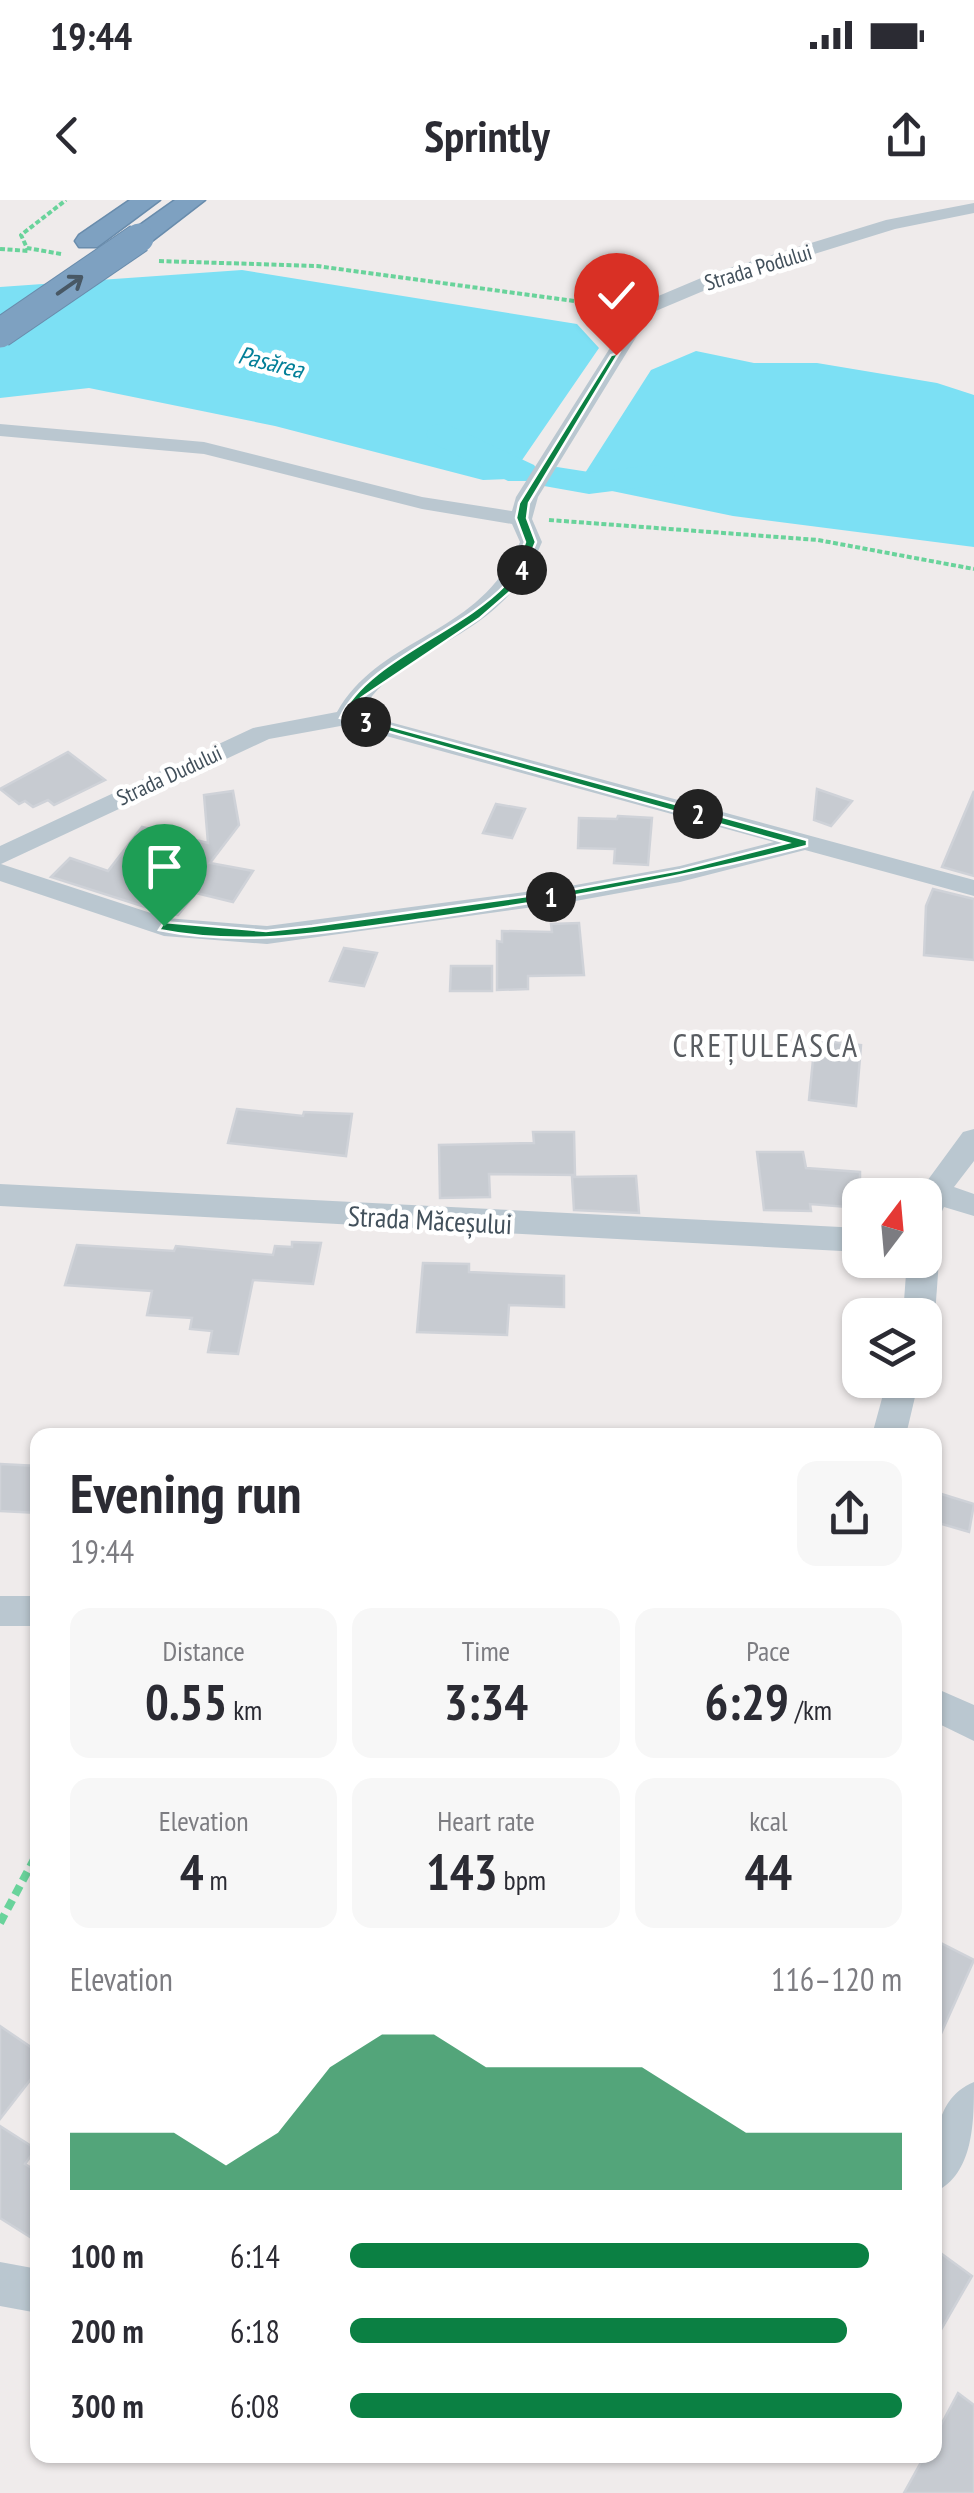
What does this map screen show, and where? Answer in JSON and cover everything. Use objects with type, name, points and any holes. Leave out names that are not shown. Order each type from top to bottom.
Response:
[{"type":"highway","points":[[63,252],[147,200]]},
{"type":"highway","points":[[0,333],[142,249],[192,200]]},
{"type":"street","name":"Strada Podului","points":[[644,309],[720,277],[892,224],[974,208]]},
{"type":"street","points":[[346,718],[356,696],[476,616],[514,583],[528,554],[525,515],[644,309]]},
{"type":"street","points":[[0,430],[96,435],[204,448],[422,503],[525,515]]},
{"type":"street","name":"Strada Dudului","points":[[0,856],[262,733],[346,718],[974,888]]},
{"type":"street","points":[[0,872],[164,926],[266,935],[570,894],[680,874],[802,843]]},
{"type":"street","points":[[942,1187],[974,1140]]},
{"type":"street","name":"Strada Măceșului","points":[[0,1195],[842,1239]]},
{"type":"street","points":[[942,1204],[974,1204]]},
{"type":"street","points":[[891,1428],[898,1398]]},
{"type":"street","points":[[0,1611],[30,1611]]},
{"type":"street","points":[[942,1708],[974,1724]]},
{"type":"street","points":[[942,2158],[974,2103]]},
{"type":"street","points":[[0,2284],[30,2289]]},
{"type":"path","points":[[63,252],[21,243],[20,235],[66,200]]},
{"type":"path","points":[[0,249],[63,252]]},
{"type":"path","points":[[142,249],[317,266],[644,309]]},
{"type":"path","points":[[525,515],[712,530],[858,548],[974,569]]},
{"type":"path","points":[[0,1923],[30,1867]]},
{"type":"water","points":[[242,270],[577,324],[599,348],[509,479],[483,480],[275,426],[89,388],[0,398],[0,287]]},
{"type":"water","points":[[696,351],[754,363],[817,363],[937,383],[974,395],[974,547],[733,516],[578,484],[651,370]]},
{"type":"building","points":[[68,752],[105,780],[54,805],[48,800],[33,807],[25,801],[19,804],[0,789]]},
{"type":"building","points":[[817,789],[852,801],[831,826],[814,820]]},
{"type":"building","points":[[233,791],[239,825],[210,863],[253,871],[233,902],[196,893],[178,915],[167,914],[51,877],[70,858],[108,871],[142,827],[208,843],[204,795]]},
{"type":"building","points":[[974,791],[974,876],[942,867]]},
{"type":"building","points":[[496,804],[525,809],[512,838],[483,833]]},
{"type":"building","points":[[579,818],[652,818],[648,865],[614,863],[615,849],[578,848]]},
{"type":"building","points":[[933,889],[974,899],[974,960],[924,955],[926,906]]},
{"type":"building","points":[[579,923],[584,975],[528,976],[528,989],[497,990],[497,941],[502,942],[502,931],[552,932],[551,924]]},
{"type":"building","points":[[344,948],[377,953],[364,986],[330,981]]},
{"type":"building","points":[[451,966],[492,966],[492,991],[450,991]]},
{"type":"building","points":[[815,1040],[861,1045],[856,1106],[809,1100]]},
{"type":"building","points":[[237,1109],[303,1116],[304,1112],[352,1114],[346,1156],[228,1143]]},
{"type":"building","points":[[533,1132],[574,1132],[575,1175],[489,1174],[490,1197],[440,1198],[439,1145],[534,1143]]},
{"type":"building","points":[[757,1152],[803,1152],[806,1168],[860,1172],[860,1178],[842,1178],[842,1207],[810,1204],[811,1211],[764,1210]]},
{"type":"building","points":[[636,1176],[639,1213],[574,1210],[572,1177]]},
{"type":"building","points":[[292,1242],[321,1243],[313,1284],[253,1280],[238,1354],[208,1352],[212,1331],[190,1329],[192,1318],[147,1315],[152,1291],[65,1285],[77,1245],[174,1251],[176,1246],[273,1255],[275,1246],[292,1247]]},
{"type":"building","points":[[423,1263],[469,1264],[469,1272],[564,1276],[564,1307],[509,1305],[507,1335],[417,1332]]},
{"type":"building","points":[[0,1464],[30,1466],[30,1513],[0,1511]]},
{"type":"building","points":[[942,1494],[974,1504],[969,1532],[942,1524]]},
{"type":"building","points":[[942,1944],[974,1960],[942,2031]]},
{"type":"building","points":[[0,2026],[30,2047],[30,2080],[0,2119]]},
{"type":"building","points":[[0,2126],[30,2145],[30,2157],[25,2164],[30,2167],[30,2237],[0,2218]]},
{"type":"building","points":[[942,2254],[972,2276],[942,2328]]},
{"type":"building","points":[[958,2393],[974,2405],[974,2493],[904,2493],[921,2463],[942,2463],[942,2423]]},
{"type":"waterway","name":"Pasărea","points":[[444,434],[521,473]]},
{"type":"waterway","name":"Pasărea","points":[[557,478],[589,483],[656,476]]},
{"type":"district","name":"CREȚULEASCA","points":[[766,1046]]},
{"type":"route","points":[[164,926],[266,935],[312,930],[570,894],[680,874],[802,843],[383,725],[346,718],[356,696],[476,616],[514,583],[524,566],[530,542],[521,518],[524,503],[616,355]]}]
